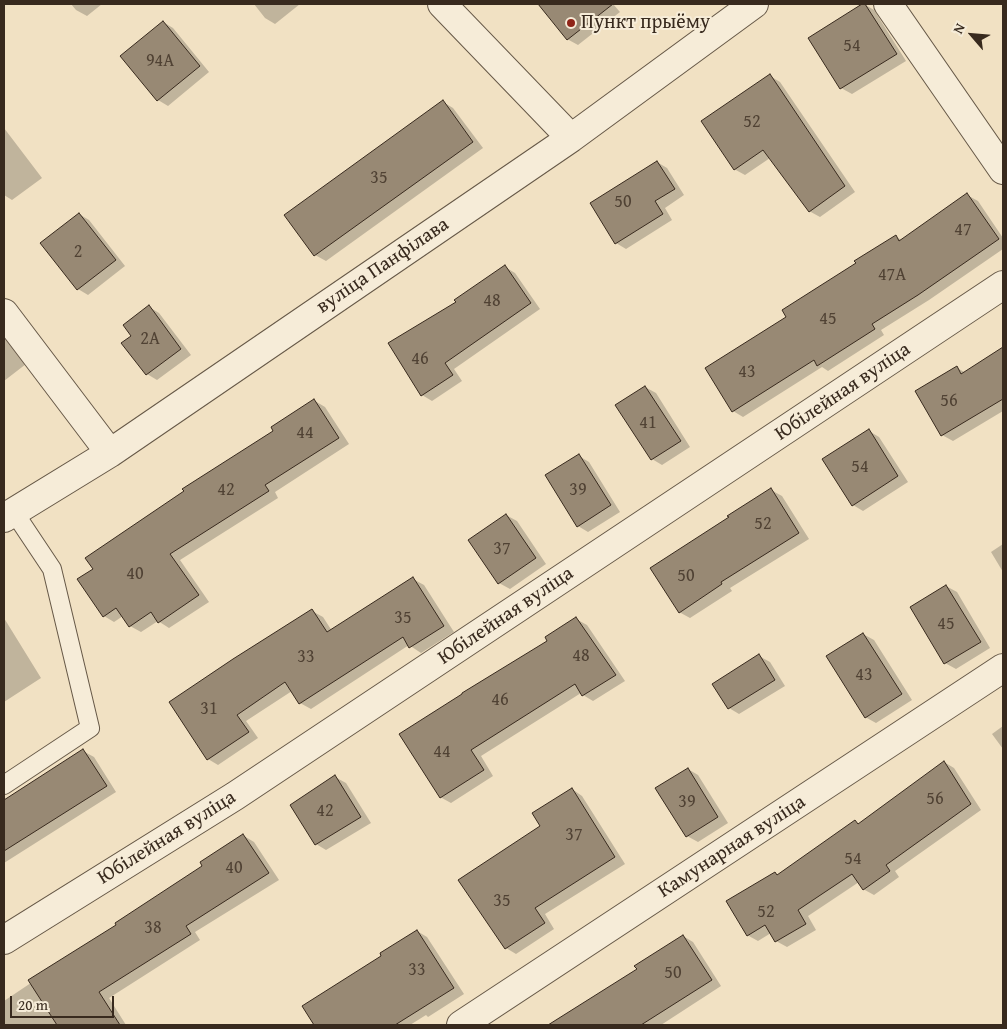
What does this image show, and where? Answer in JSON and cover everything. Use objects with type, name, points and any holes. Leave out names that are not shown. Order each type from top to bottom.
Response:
[{"type":"street","points":[[442,4],[571,138]]},
{"type":"street","name":"вуліца Панфілава","points":[[9,515],[110,453],[571,138],[754,4]]},
{"type":"street","points":[[888,4],[1003,170]]},
{"type":"street","name":"Юбілейная вуліца","points":[[4,940],[235,796],[1003,285]]},
{"type":"street","points":[[4,313],[110,453]]},
{"type":"street","name":"Камунарная вуліца","points":[[461,1025],[1003,668]]},
{"type":"lane","points":[[4,785],[90,728],[52,569],[9,515]]},
{"type":"building","name":"Пункт прыёму","points":[[538,4],[613,4],[567,40]]},
{"type":"building","points":[[862,4],[865,4],[897,54],[840,89],[808,38]]},
{"type":"building","points":[[163,21],[200,66],[157,101],[120,56]]},
{"type":"building","points":[[770,74],[845,186],[809,212],[763,150],[734,170],[701,121]]},
{"type":"building","points":[[443,100],[473,142],[314,256],[284,215]]},
{"type":"building","points":[[657,161],[675,189],[655,201],[663,214],[615,244],[590,203]]},
{"type":"building","points":[[967,193],[999,239],[872,324],[875,329],[817,366],[814,360],[732,412],[705,368],[786,317],[782,310],[856,263],[854,261],[896,235],[899,241]]},
{"type":"building","points":[[79,213],[116,260],[77,290],[40,243]]},
{"type":"building","points":[[505,265],[531,303],[445,363],[453,375],[421,396],[388,343],[456,302],[454,300]]},
{"type":"building","points":[[149,305],[181,349],[146,375],[121,343],[131,336],[123,325]]},
{"type":"building","points":[[1003,347],[1003,399],[941,436],[915,391],[957,366],[961,374]]},
{"type":"building","points":[[645,386],[681,441],[651,460],[615,405]]},
{"type":"building","points":[[314,399],[339,438],[265,485],[269,491],[170,554],[199,595],[158,623],[151,612],[129,627],[116,608],[103,617],[77,579],[93,569],[85,558],[184,491],[182,489],[273,431],[271,427]]},
{"type":"building","points":[[869,429],[898,476],[852,506],[822,459]]},
{"type":"building","points":[[579,454],[611,505],[577,527],[545,475]]},
{"type":"building","points":[[771,488],[799,533],[721,582],[722,584],[679,613],[650,568]]},
{"type":"building","points":[[506,514],[536,558],[498,584],[468,540]]},
{"type":"building","points":[[413,577],[444,626],[409,648],[403,637],[299,704],[285,682],[237,715],[249,732],[207,760],[169,702],[312,609],[327,632]]},
{"type":"building","points":[[946,585],[981,642],[944,664],[910,607]]},
{"type":"building","points":[[576,617],[616,675],[582,696],[575,684],[471,750],[484,770],[440,798],[399,734],[547,641],[545,637]]},
{"type":"building","points":[[863,633],[902,694],[865,718],[826,656]]},
{"type":"building","points":[[759,654],[775,680],[728,709],[712,684]]},
{"type":"building","points":[[83,749],[107,786],[4,851],[4,800]]},
{"type":"building","points":[[944,761],[971,804],[886,865],[890,871],[863,890],[852,874],[798,910],[806,924],[775,942],[765,925],[747,936],[726,901],[775,872],[777,875],[855,820],[858,824]]},
{"type":"building","points":[[688,768],[718,817],[686,837],[655,788]]},
{"type":"building","points":[[335,775],[361,817],[315,845],[290,805]]},
{"type":"building","points":[[572,788],[615,857],[535,908],[545,923],[505,949],[458,880],[540,826],[532,813]]},
{"type":"building","points":[[243,834],[269,873],[186,926],[191,934],[99,992],[120,1025],[57,1025],[28,980],[116,925],[115,923],[202,866],[200,862]]},
{"type":"building","points":[[417,930],[454,988],[395,1025],[314,1025],[302,1006],[381,956],[380,953]]},
{"type":"building","points":[[683,935],[712,980],[641,1025],[548,1025],[637,969],[634,966]]},
{"type":"place","name":"Пункт прыёму","points":[[571,23]]}]
